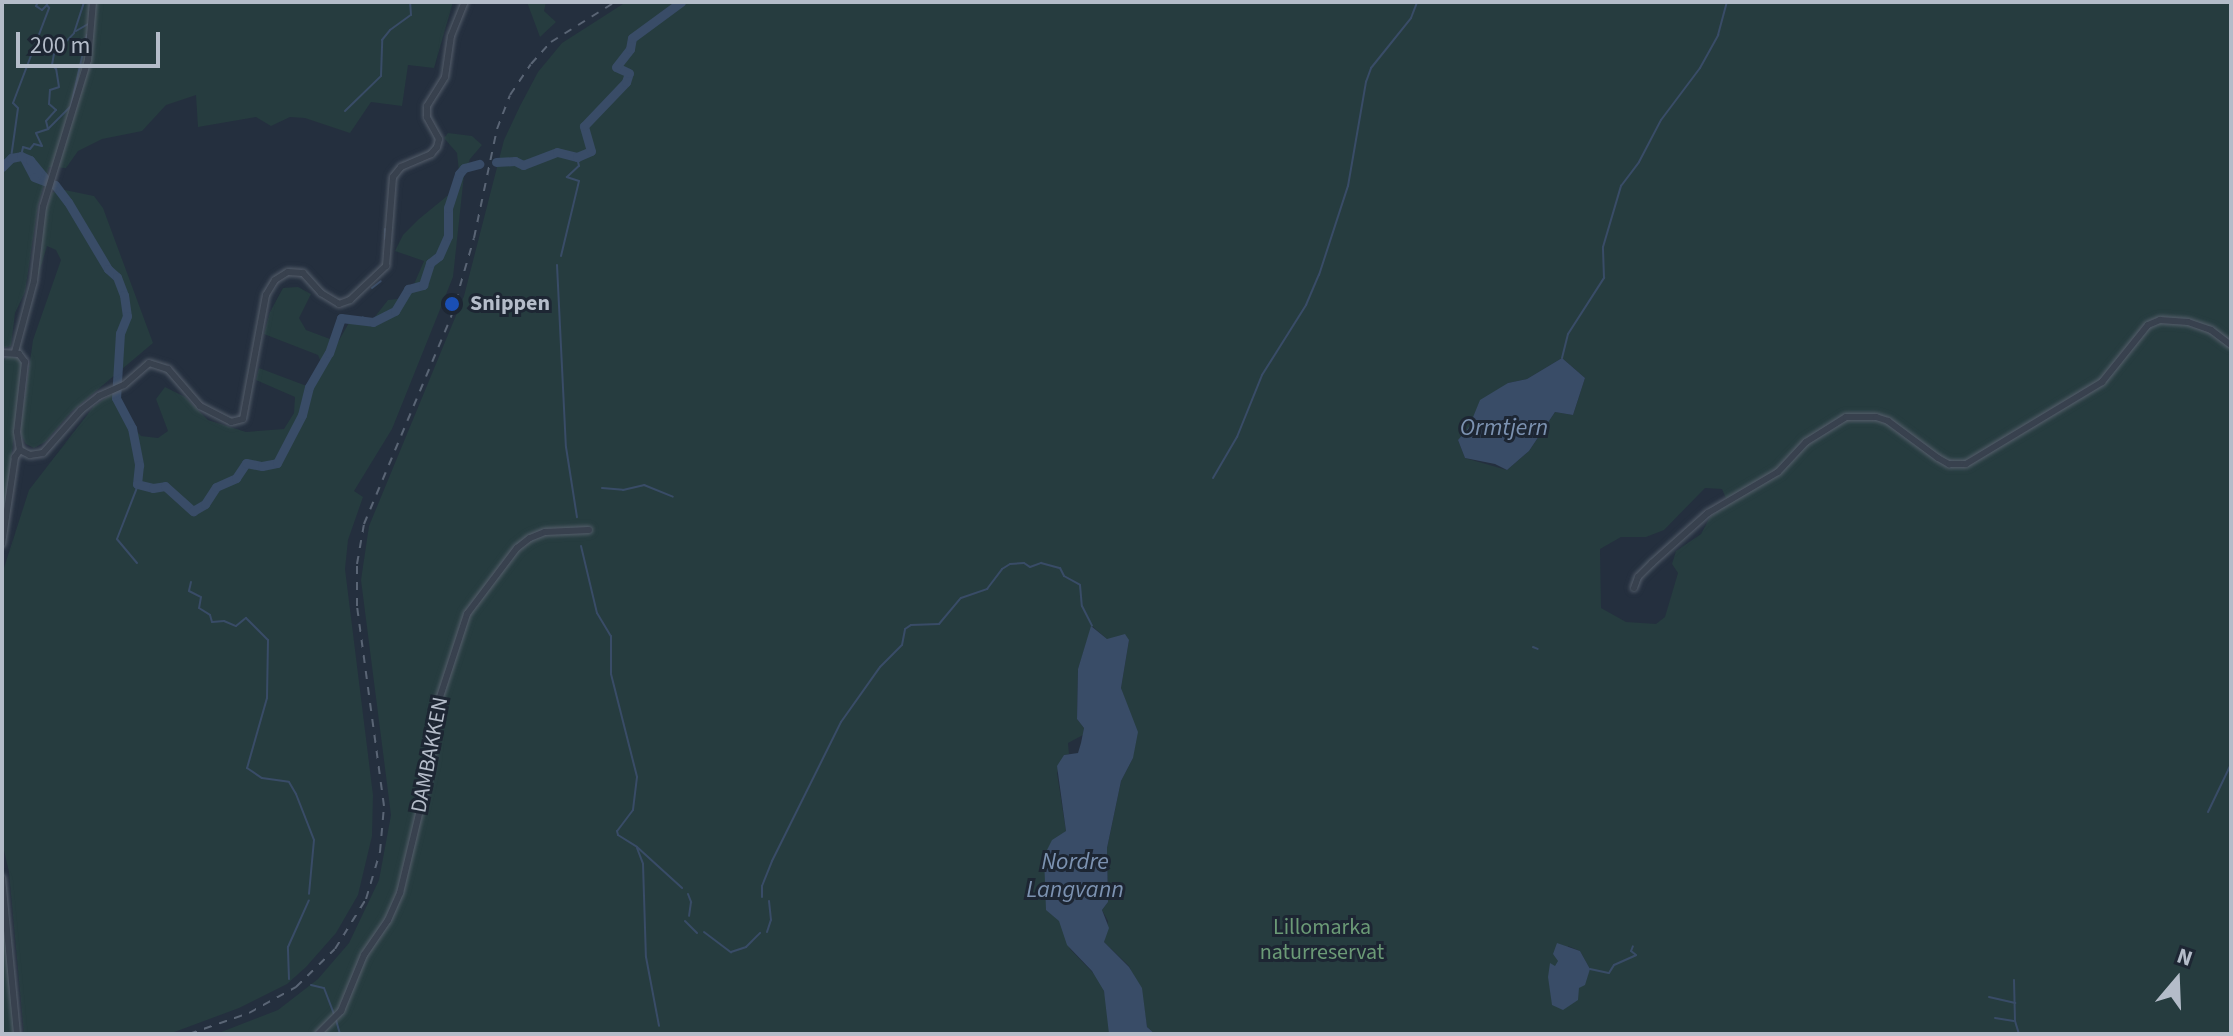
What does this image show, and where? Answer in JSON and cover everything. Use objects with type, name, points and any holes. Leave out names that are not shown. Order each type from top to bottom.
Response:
[{"type":"street","points":[[15,352],[34,281],[41,216],[88,60],[93,2]]},
{"type":"street","points":[[20,450],[30,455],[43,453],[81,410],[121,387],[143,366],[161,364],[194,402],[231,422],[241,421],[248,408],[266,295],[275,280],[288,272],[303,273],[321,293],[339,304],[350,300],[386,266],[393,177],[401,167],[431,154],[437,147],[439,139],[426,108],[444,80],[451,36],[465,2]]},
{"type":"street","points":[[1634,588],[1638,577],[1708,513],[1778,472],[1806,442],[1846,417],[1876,417],[1888,421],[1938,458],[1949,464],[1966,464],[2102,382],[2148,325],[2160,320],[2188,322],[2211,330],[2231,345]]},
{"type":"street","points":[[2,353],[15,352],[25,362],[17,432],[20,450],[15,457],[2,544]]},
{"type":"street","name":"DAMBAKKEN","points":[[318,1034],[341,1011],[364,955],[388,920],[400,893],[431,764],[437,706],[467,614],[517,548],[530,538],[545,532],[589,530]]},
{"type":"street","points":[[2,878],[17,1034]]},
{"type":"green space","points":[[2,2],[453,2],[434,68],[408,65],[402,106],[371,102],[350,133],[305,118],[290,117],[271,126],[256,117],[198,127],[196,95],[166,105],[142,131],[102,139],[78,151],[66,168],[49,167],[38,205],[25,292],[15,313],[11,346],[2,348]]},
{"type":"green space","points":[[527,2],[546,2],[544,11],[556,22],[540,37]]},
{"type":"green space","name":"Lillomarka naturreservat","points":[[626,2],[2231,2],[2231,1034],[1155,1034],[1147,1027],[1143,1001],[1129,966],[1104,942],[1108,921],[1102,910],[1108,902],[1107,848],[1121,781],[1133,758],[1128,709],[1121,688],[1129,640],[1107,639],[1092,626],[1078,669],[1077,719],[1084,728],[1083,735],[1068,743],[1069,754],[1064,755],[1057,773],[1066,831],[1060,921],[1070,949],[1101,981],[1111,1016],[1109,1034],[216,1034],[278,1010],[318,979],[349,943],[379,880],[391,815],[361,580],[369,526],[464,296],[504,140],[538,72],[562,43]],"holes":[[[1562,358],[1585,378],[1573,415],[1555,412],[1529,451],[1507,470],[1465,458],[1458,440],[1508,383],[1527,379]],[[1705,488],[1722,489],[1728,503],[1710,517],[1701,534],[1676,551],[1672,564],[1678,573],[1665,617],[1656,624],[1626,622],[1601,608],[1600,549],[1621,537],[1646,537],[1664,530]],[[1568,946],[1580,951],[1590,969],[1579,988]]]},
{"type":"green space","points":[[448,133],[472,136],[482,145],[470,159],[464,175],[453,277],[392,429],[354,491],[363,497],[348,540],[345,569],[373,795],[372,836],[358,895],[336,933],[306,967],[287,984],[239,1008],[169,1034],[24,1034],[9,872],[2,842],[2,574],[29,490],[94,406],[112,394],[121,399],[124,417],[141,436],[158,438],[168,431],[156,399],[165,387],[185,397],[208,420],[246,432],[284,429],[294,413],[295,397],[256,380],[259,368],[312,388],[321,362],[318,355],[264,334],[270,312],[283,288],[298,287],[311,294],[299,318],[306,330],[338,342],[350,321],[370,323],[388,300],[408,298],[424,261],[395,251],[403,235],[452,192],[459,171],[457,153],[444,138]]},
{"type":"green space","points":[[60,189],[94,196],[103,208],[153,343],[71,412],[45,442],[34,448],[26,444],[20,432],[33,340],[61,260],[56,250],[47,246],[38,276],[35,274],[42,220],[52,193]]},
{"type":"green space","points":[[10,355],[21,359],[23,365],[2,529],[2,362]]},
{"type":"green space","points":[[2,901],[14,1018],[13,1034],[2,1034]]},
{"type":"water","name":"Ormtjern","points":[[1562,358],[1585,378],[1573,415],[1555,412],[1529,451],[1507,470],[1495,464],[1465,458],[1458,440],[1469,427],[1480,400],[1508,383],[1527,379]]},
{"type":"water","name":"Nordre Langvann","points":[[1091,626],[1107,639],[1125,634],[1129,640],[1121,688],[1138,732],[1133,758],[1121,781],[1107,848],[1108,902],[1102,910],[1109,928],[1104,942],[1129,967],[1142,988],[1147,1027],[1155,1034],[1109,1034],[1104,991],[1092,971],[1067,945],[1059,921],[1046,910],[1044,856],[1052,840],[1066,831],[1057,766],[1064,755],[1078,753],[1081,743],[1084,728],[1077,719],[1078,669]]},
{"type":"water","points":[[1557,943],[1580,951],[1590,969],[1585,985],[1579,988],[1578,1000],[1563,1010],[1552,1005],[1548,977],[1550,963],[1555,966],[1558,961],[1553,954]]},
{"type":"waterway","points":[[11,158],[18,108],[13,103],[49,8],[47,5],[42,10],[36,6],[38,2]]},
{"type":"waterway","points":[[21,156],[23,147],[30,149],[34,144],[42,146],[36,133],[48,129],[46,121],[56,110],[49,104],[50,90],[59,87],[56,69],[52,65],[54,54],[74,33],[84,2]]},
{"type":"waterway","points":[[345,111],[381,76],[382,40],[411,15],[410,2]]},
{"type":"waterway","points":[[496,162],[515,161],[523,165],[557,152],[577,157],[591,151],[584,126],[626,82],[629,73],[616,67],[630,49],[632,38],[681,2]]},
{"type":"waterway","points":[[1213,478],[1237,437],[1262,375],[1306,305],[1319,275],[1348,186],[1371,68],[1411,18],[1417,2]]},
{"type":"waterway","points":[[1562,358],[1568,334],[1604,278],[1603,247],[1621,186],[1639,162],[1661,120],[1700,68],[1718,35],[1727,2]]},
{"type":"waterway","points":[[76,31],[88,24]]},
{"type":"waterway","points":[[48,129],[71,106],[87,35]]},
{"type":"waterway","points":[[2,167],[11,158],[21,156],[30,160],[46,180]]},
{"type":"waterway","points":[[561,256],[579,181],[567,177],[579,166],[577,157]]},
{"type":"waterway","points":[[24,158],[34,177],[55,185],[68,202],[108,269],[117,277],[124,295],[127,316],[120,333],[116,398],[132,428],[139,465],[137,484],[153,488],[165,486],[193,511],[205,504],[216,487],[236,478],[246,463],[262,466],[277,463],[302,415],[309,387],[329,353],[341,318],[373,322],[395,311],[408,289],[423,285],[430,263],[439,256],[448,236],[448,208],[459,174],[464,168],[479,164]]},
{"type":"waterway","points":[[385,229],[385,239]]},
{"type":"waterway","points":[[557,265],[566,447],[577,517]]},
{"type":"waterway","points":[[372,288],[381,281]]},
{"type":"waterway","points":[[359,322],[363,317]]},
{"type":"waterway","points":[[137,563],[117,539],[138,485]]},
{"type":"waterway","points":[[602,488],[623,490],[644,485],[673,497]]},
{"type":"waterway","points":[[581,546],[597,613],[611,636],[611,674],[637,777],[633,810],[617,831],[618,835],[637,847],[682,888]]},
{"type":"waterway","points":[[762,897],[762,886],[772,861],[841,722],[880,667],[902,645],[905,629],[911,625],[939,624],[961,598],[987,589],[1002,569],[1010,564],[1024,563],[1030,567],[1041,563],[1060,568],[1064,576],[1080,585],[1082,606],[1092,626]]},
{"type":"waterway","points":[[191,582],[189,591],[201,597],[199,608],[210,615],[212,622],[224,621],[236,626],[246,618],[268,640],[267,698],[247,768],[262,778],[289,782],[296,794],[314,840],[309,894]]},
{"type":"waterway","points":[[1533,647],[1538,649]]},
{"type":"waterway","points":[[2208,812],[2231,764]]},
{"type":"waterway","points":[[637,848],[643,864],[646,957],[659,1026]]},
{"type":"waterway","points":[[688,894],[691,902],[689,916]]},
{"type":"waterway","points":[[289,979],[288,947],[309,900]]},
{"type":"waterway","points":[[767,932],[771,920],[769,901]]},
{"type":"waterway","points":[[685,921],[697,933]]},
{"type":"waterway","points":[[704,932],[731,952],[746,947],[760,933]]},
{"type":"waterway","points":[[1590,969],[1609,973],[1614,965],[1636,955],[1631,951],[1633,946]]},
{"type":"waterway","points":[[2014,980],[2015,1021],[2019,1034]]},
{"type":"waterway","points":[[311,985],[324,988],[334,1014]]},
{"type":"waterway","points":[[1989,997],[2015,1003]]},
{"type":"waterway","points":[[1995,1018],[2014,1021]]},
{"type":"waterway","points":[[336,1020],[340,1034]]},
{"type":"railway","points":[[189,1034],[249,1013],[296,987],[335,949],[366,899],[380,852],[384,806],[357,606],[357,564],[364,524],[451,317],[474,238],[497,129],[510,95],[551,42],[615,2]]},
{"type":"place","name":"Snippen","points":[[452,304]]}]
